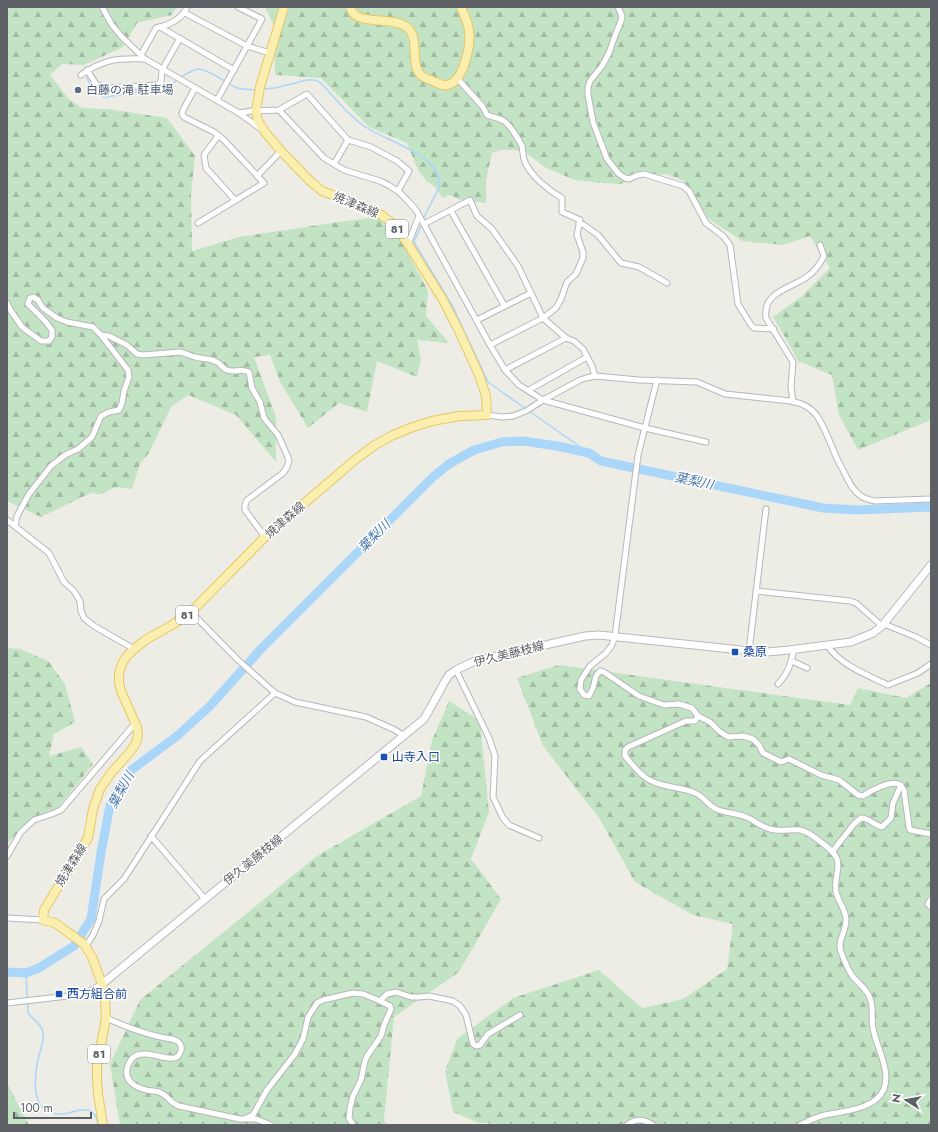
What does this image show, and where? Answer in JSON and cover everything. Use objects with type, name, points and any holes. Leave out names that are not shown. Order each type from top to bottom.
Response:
[{"type":"main road","points":[[256,111],[260,90],[284,7]]},
{"type":"main road","points":[[350,7],[352,12],[358,17],[395,22],[406,26],[412,34],[416,68],[421,76],[445,86],[453,83],[457,78],[465,63],[470,40],[469,29],[461,7]]},
{"type":"main road","name":"焼津森線","points":[[43,920],[44,910],[88,838],[93,809],[100,789],[136,743],[138,735],[137,726],[121,691],[119,683],[119,674],[126,657],[147,639],[191,612],[265,537],[356,459],[375,445],[393,435],[432,421],[458,416],[487,415],[486,396],[479,376],[458,329],[443,300],[408,244],[394,225],[383,216],[372,210],[322,191],[310,181],[281,151],[265,132],[258,121],[256,111]]},
{"type":"main road","name":"伊久美藤枝線","points":[[102,984],[424,720],[449,675],[456,670],[475,661],[585,636],[599,635],[767,652],[794,650],[851,642],[873,634],[883,625],[931,566]]},
{"type":"main road","name":"81","points":[[43,920],[54,923],[69,932],[85,945],[92,957],[102,984],[106,1018],[97,1066],[97,1079],[103,1125]]},
{"type":"street","points":[[102,7],[112,25],[143,57],[162,70],[239,113],[265,132]]},
{"type":"street","points":[[143,57],[156,28],[176,21],[185,13],[187,7]]},
{"type":"street","points":[[217,100],[262,19],[238,7]]},
{"type":"street","points":[[618,7],[622,16],[622,21],[609,53],[602,66],[590,81],[588,87],[593,122],[607,159],[619,174],[625,178],[629,179],[644,174],[682,186],[689,191],[706,223],[723,236],[730,245],[738,304],[754,328],[774,329]]},
{"type":"street","points":[[185,13],[247,46],[270,53]]},
{"type":"street","points":[[160,27],[234,70]]},
{"type":"street","points":[[87,70],[96,84],[110,89],[157,85],[161,82],[162,70],[180,38]]},
{"type":"street","points":[[81,75],[87,70],[108,60],[143,57]]},
{"type":"street","points":[[457,78],[483,107],[487,115],[504,120],[518,138],[522,147],[524,161],[530,170],[552,192],[562,198],[562,212],[580,220],[577,235],[583,252],[583,258],[576,274],[567,282],[556,308],[543,318],[490,345]]},
{"type":"street","points":[[194,88],[183,110],[182,114],[184,117],[214,132],[223,139],[264,183],[198,223]]},
{"type":"street","points":[[239,113],[279,110],[307,94],[348,140],[371,147],[397,161],[409,170],[398,191]]},
{"type":"street","points":[[279,110],[324,158],[344,170],[380,181],[398,191],[416,210],[490,345],[505,370],[520,385],[542,400],[645,428],[706,442]]},
{"type":"street","points":[[218,136],[204,155],[206,168],[235,200]]},
{"type":"street","points":[[334,164],[348,140]]},
{"type":"street","points":[[257,176],[281,151]]},
{"type":"street","points":[[424,224],[470,200],[477,216],[492,229],[518,266],[543,318],[566,338],[574,341],[583,350],[592,366],[595,376]]},
{"type":"street","points":[[450,211],[504,305]]},
{"type":"street","points":[[408,244],[419,216]]},
{"type":"street","points":[[579,223],[584,224],[598,235],[621,263],[639,267],[667,283]]},
{"type":"street","points":[[794,402],[791,387],[793,362],[766,318],[765,312],[774,295],[807,277],[817,268],[824,256],[820,244]]},
{"type":"street","points":[[477,320],[504,305],[531,293]]},
{"type":"street","points":[[7,302],[11,311],[22,327],[41,341],[49,341],[52,337],[52,330],[28,304],[30,298],[33,297],[38,300],[43,308],[57,318],[67,322],[93,327],[102,334],[128,370],[129,377],[119,410],[109,412],[101,416],[92,437],[78,449],[65,455],[51,466],[29,494],[16,516],[15,526]]},
{"type":"street","points":[[102,334],[127,345],[137,354],[143,355],[180,352],[186,353],[193,357],[213,360],[218,362],[226,370],[244,369],[248,372],[252,388],[260,402],[264,418],[278,435],[289,462],[283,473],[247,500],[245,505],[245,510],[265,537]]},
{"type":"street","points":[[505,370],[566,338]]},
{"type":"street","points":[[528,390],[587,357]]},
{"type":"street","points":[[487,415],[502,417],[513,416],[526,411],[542,400],[580,380],[595,376],[639,380],[697,382],[725,394],[794,402],[805,406],[816,415],[823,426],[854,490],[868,500],[931,499]]},
{"type":"street","points":[[657,380],[638,455],[615,636],[606,653],[590,666],[581,680],[580,689],[584,695],[589,696],[596,676],[600,671],[604,672],[639,696],[664,705],[679,704],[692,708],[698,716],[710,722],[728,737],[743,736],[753,739],[764,753],[781,762],[789,759],[821,775],[839,780],[858,795],[862,796],[887,784],[893,783],[901,785],[904,790],[910,830],[931,834]]},
{"type":"street","points":[[749,651],[766,509]]},
{"type":"street","points":[[7,520],[49,553],[64,582],[74,591],[80,600],[84,618],[94,626],[134,649]]},
{"type":"street","points":[[756,591],[850,601],[856,603],[883,625],[916,637],[931,645]]},
{"type":"street","points":[[191,612],[238,660],[275,693],[295,702],[366,717],[395,730],[404,736]]},
{"type":"street","points":[[826,645],[830,651],[852,668],[888,685],[918,673],[931,664]]},
{"type":"street","points":[[778,684],[789,669],[794,650]]},
{"type":"street","points":[[792,661],[807,668]]},
{"type":"street","points":[[456,670],[489,738],[495,756],[493,797],[503,818],[509,825],[539,838]]},
{"type":"street","points":[[85,945],[93,934],[99,921],[104,899],[124,879],[200,761],[275,693]]},
{"type":"street","points":[[698,716],[695,721],[686,721],[628,747],[625,750],[624,756],[647,778],[654,782],[697,794],[718,810],[746,817],[769,829],[801,830],[809,833],[832,852],[837,859],[838,864],[835,888],[845,913],[846,920],[846,927],[839,946],[852,976],[868,992],[870,998],[872,1005],[872,1026],[884,1065],[884,1090],[875,1101],[868,1105],[847,1112],[824,1115],[800,1125]]},
{"type":"street","points":[[7,856],[21,832],[34,820],[60,810],[132,727],[137,726]]},
{"type":"street","points":[[832,852],[854,824],[861,818],[865,818],[882,827],[891,818],[893,804],[901,785]]},
{"type":"street","points":[[151,836],[205,899]]},
{"type":"street","points":[[931,899],[928,904],[931,907]]},
{"type":"street","points":[[7,918],[43,920]]},
{"type":"street","points":[[7,1003],[68,996],[88,992],[102,984]]},
{"type":"street","points":[[380,1001],[387,994],[396,992],[411,997],[429,996],[453,1001],[460,1006],[466,1015],[472,1044],[476,1046],[480,1045],[488,1034],[520,1015]]},
{"type":"street","points":[[244,1119],[253,1115],[267,1090],[295,1054],[303,1039],[308,1017],[317,1003],[323,1000],[353,993],[363,994],[380,1001],[390,1006],[392,1010],[384,1025],[381,1036],[365,1060],[361,1080],[353,1096],[350,1108],[349,1118],[353,1125]]},
{"type":"street","points":[[106,1018],[143,1033],[173,1039],[178,1041],[180,1044],[180,1054],[177,1058],[172,1059],[144,1053],[133,1058],[126,1069],[127,1076],[134,1086],[139,1089],[162,1093],[167,1096],[174,1105],[240,1119],[256,1119],[271,1125]]},
{"type":"street","points":[[627,1125],[637,1120],[643,1120],[653,1125]]},
{"type":"green space","points":[[7,7],[177,7],[172,15],[137,23],[123,47],[84,65],[62,64],[50,75],[69,99],[82,108],[108,109],[167,118],[195,156],[191,194],[192,251],[239,237],[377,217],[402,242],[428,291],[426,316],[449,343],[417,340],[421,360],[417,377],[377,361],[367,412],[339,403],[308,428],[280,382],[270,355],[254,357],[276,417],[276,462],[236,415],[188,395],[171,407],[149,453],[140,464],[132,489],[116,487],[99,495],[93,492],[41,517],[7,501]]},
{"type":"green space","points":[[265,7],[931,7],[931,420],[858,450],[839,415],[832,375],[798,361],[773,317],[802,296],[830,268],[810,236],[783,245],[742,241],[706,217],[684,181],[667,174],[645,176],[620,184],[575,180],[546,168],[525,152],[515,150],[501,150],[492,153],[486,180],[486,203],[463,201],[450,195],[443,198],[434,186],[426,181],[418,170],[407,143],[369,127],[321,78],[275,75],[274,26]]},
{"type":"green space","points":[[7,648],[20,649],[48,661],[65,684],[75,722],[54,734],[49,756],[81,747],[93,764],[58,808],[39,815],[7,843]]},
{"type":"green space","points":[[559,665],[850,705],[858,688],[906,698],[931,683],[931,1125],[527,1125],[479,1123],[453,1112],[445,1071],[457,1039],[513,998],[599,970],[642,1008],[683,999],[727,969],[733,924],[693,915],[635,882],[599,818],[543,746],[517,678]]},
{"type":"green space","points":[[449,701],[480,721],[489,812],[471,859],[501,899],[459,972],[394,1017],[384,1120],[387,1125],[120,1125],[110,1064],[140,1000],[317,856],[421,796],[432,740]]},
{"type":"green space","points":[[7,1083],[29,1125],[7,1125]]},
{"type":"waterway","points":[[181,77],[198,69],[212,73],[235,87],[256,90]]},
{"type":"waterway","points":[[87,78],[94,90],[106,97],[163,88],[172,84],[178,79]]},
{"type":"waterway","points":[[262,89],[275,88],[307,80],[315,80],[321,83],[358,122],[373,132],[409,149],[430,164],[437,173],[440,183],[423,219]]},
{"type":"waterway","points":[[422,223],[414,242],[453,307],[488,382],[526,409]]},
{"type":"waterway","points":[[529,411],[589,453]]},
{"type":"waterway","name":"葉梨川","points":[[7,972],[26,973],[39,968],[74,946],[91,919],[110,805],[119,787],[130,771],[177,736],[210,706],[260,650],[433,477],[449,464],[474,450],[502,442],[523,441],[589,453],[601,461],[823,508],[856,510],[931,507]]},
{"type":"waterway","points":[[26,973],[28,1013],[40,1026],[43,1032],[43,1040],[35,1079],[38,1100],[45,1110],[56,1114],[89,1110],[95,1115],[99,1125]]},
{"type":"place","name":"白藤の滝 駐車場","points":[[78,90]]},
{"type":"place","name":"桑原","points":[[735,652]]},
{"type":"place","name":"山寺入口","points":[[384,757]]},
{"type":"place","name":"西方組合前","points":[[59,994]]}]
